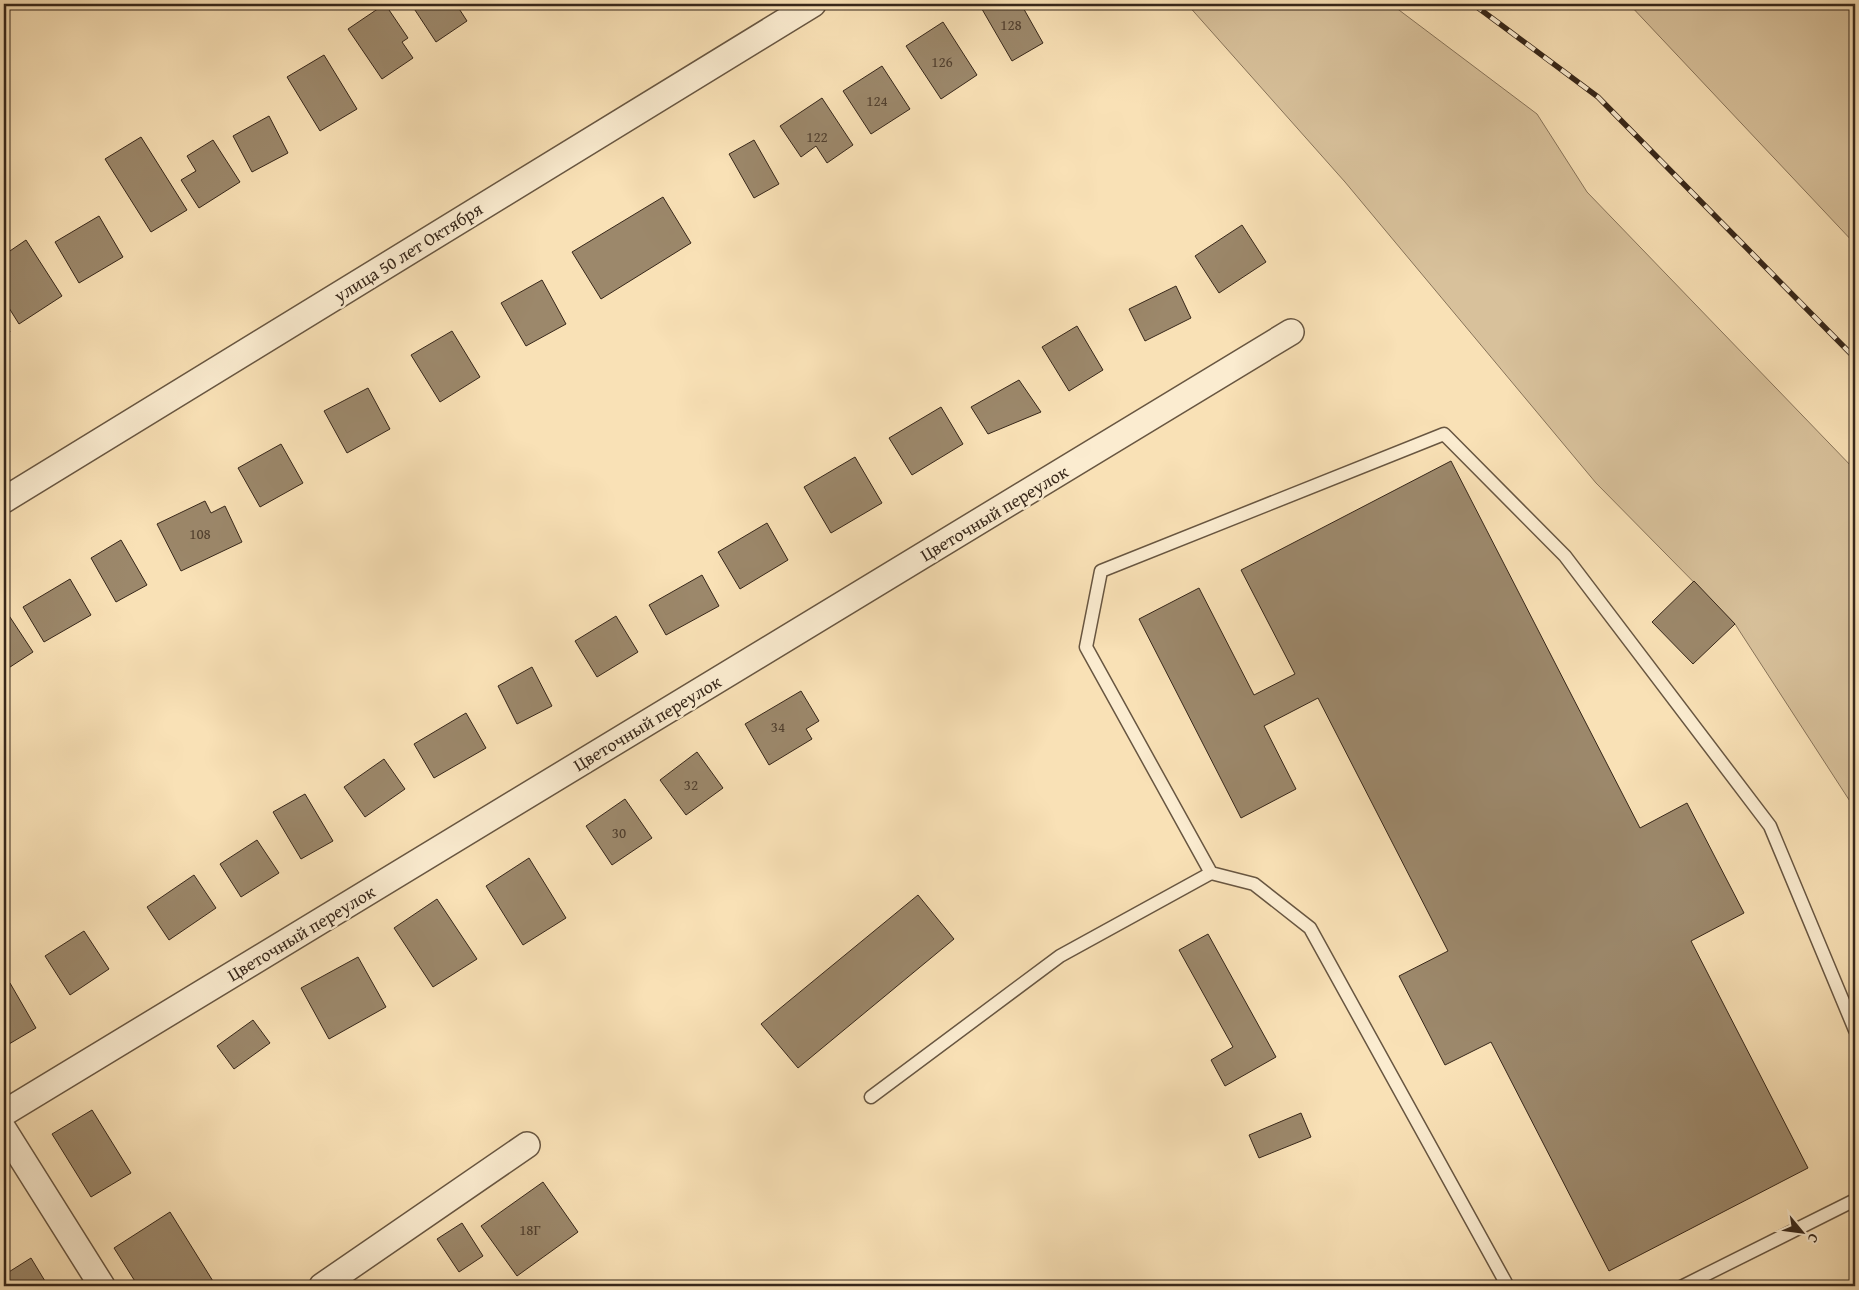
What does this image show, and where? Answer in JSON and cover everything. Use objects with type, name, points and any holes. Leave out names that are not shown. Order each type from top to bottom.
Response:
[{"type":"street","name":"улица 50 лет Октября","points":[[4,500],[813,4]]},
{"type":"street","name":"Цветочный переулок","points":[[4,1113],[1291,332]]},
{"type":"street","points":[[4,1130],[102,1286]]},
{"type":"street","points":[[322,1286],[527,1144]]},
{"type":"lane","points":[[1211,873],[1086,647],[1101,570],[1444,434],[1564,556],[1770,826],[1855,1030]]},
{"type":"lane","points":[[871,1097],[1060,956],[1211,873],[1254,884],[1310,928],[1506,1286]]},
{"type":"lane","points":[[1683,1286],[1855,1200]]},
{"type":"shaded area","points":[[1187,4],[1391,4],[1537,114],[1587,192],[1855,470],[1855,809],[1735,624],[1596,483],[1345,182]]},
{"type":"shaded area","points":[[1629,4],[1855,4],[1855,244]]},
{"type":"building","points":[[385,4],[408,38],[402,42],[413,58],[382,79],[348,29]]},
{"type":"building","points":[[411,4],[456,4],[467,21],[436,42]]},
{"type":"building","points":[[979,4],[1021,4],[1043,43],[1012,61]]},
{"type":"building","points":[[943,22],[977,75],[941,99],[906,46]]},
{"type":"building","points":[[324,55],[357,109],[320,131],[287,77]]},
{"type":"building","points":[[882,66],[910,109],[871,134],[843,91]]},
{"type":"building","points":[[822,98],[853,145],[827,163],[816,146],[801,157],[780,126]]},
{"type":"building","points":[[269,116],[288,153],[252,172],[233,136]]},
{"type":"building","points":[[141,137],[187,210],[151,232],[105,159]]},
{"type":"building","points":[[213,140],[240,182],[199,208],[181,180],[196,171],[187,156]]},
{"type":"building","points":[[754,140],[779,184],[754,198],[729,154]]},
{"type":"building","points":[[663,197],[691,243],[601,299],[572,252]]},
{"type":"building","points":[[99,216],[123,257],[79,283],[55,242]]},
{"type":"building","points":[[1242,225],[1266,262],[1219,293],[1195,256]]},
{"type":"building","points":[[26,240],[62,296],[19,324],[4,300],[4,255]]},
{"type":"building","points":[[542,280],[566,324],[526,346],[501,303]]},
{"type":"building","points":[[1176,286],[1191,318],[1145,341],[1129,309]]},
{"type":"building","points":[[4,321],[10,332],[4,335]]},
{"type":"building","points":[[1077,326],[1103,370],[1069,391],[1042,347]]},
{"type":"building","points":[[452,331],[480,377],[440,402],[411,355]]},
{"type":"building","points":[[1019,380],[1041,412],[988,434],[971,407]]},
{"type":"building","points":[[368,388],[390,429],[347,453],[324,411]]},
{"type":"building","points":[[941,407],[963,444],[912,475],[889,438]]},
{"type":"building","points":[[281,444],[303,483],[260,507],[238,468]]},
{"type":"building","points":[[855,457],[882,503],[831,533],[804,487]]},
{"type":"building","points":[[1451,461],[1640,828],[1687,803],[1744,913],[1691,941],[1808,1168],[1609,1271],[1491,1042],[1445,1065],[1399,976],[1448,951],[1318,698],[1264,726],[1296,789],[1241,818],[1139,619],[1199,588],[1254,695],[1295,674],[1241,570]]},
{"type":"building","points":[[205,501],[211,513],[225,506],[242,542],[181,571],[157,524]]},
{"type":"building","points":[[767,523],[788,560],[740,589],[718,552]]},
{"type":"building","points":[[121,540],[147,585],[116,602],[91,558]]},
{"type":"building","points":[[702,575],[719,606],[666,635],[649,605]]},
{"type":"building","points":[[70,579],[91,615],[44,642],[23,607]]},
{"type":"building","points":[[1694,581],[1735,624],[1693,664],[1652,622]]},
{"type":"building","points":[[4,608],[33,652],[4,671]]},
{"type":"building","points":[[616,616],[638,652],[597,677],[575,641]]},
{"type":"building","points":[[532,667],[552,706],[517,724],[498,686]]},
{"type":"building","points":[[801,691],[819,721],[806,729],[812,739],[769,765],[745,724]]},
{"type":"building","points":[[466,713],[486,748],[434,778],[414,744]]},
{"type":"building","points":[[697,752],[723,788],[686,815],[660,780]]},
{"type":"building","points":[[384,759],[405,789],[365,817],[344,787]]},
{"type":"building","points":[[305,794],[333,841],[301,859],[273,812]]},
{"type":"building","points":[[625,799],[652,838],[612,865],[586,826]]},
{"type":"building","points":[[257,840],[279,873],[241,897],[220,864]]},
{"type":"building","points":[[529,858],[566,918],[523,945],[486,886]]},
{"type":"building","points":[[194,875],[216,908],[169,940],[147,907]]},
{"type":"building","points":[[918,895],[954,939],[798,1068],[761,1024]]},
{"type":"building","points":[[437,899],[477,959],[433,987],[394,928]]},
{"type":"building","points":[[84,931],[109,969],[70,995],[45,956]]},
{"type":"building","points":[[1208,934],[1276,1057],[1225,1086],[1211,1060],[1233,1047],[1179,950]]},
{"type":"building","points":[[358,957],[386,1007],[329,1039],[301,988]]},
{"type":"building","points":[[10,983],[36,1028],[4,1047],[4,987]]},
{"type":"building","points":[[253,1020],[270,1043],[234,1069],[217,1046]]},
{"type":"building","points":[[92,1110],[131,1173],[91,1197],[52,1134]]},
{"type":"building","points":[[1301,1113],[1311,1137],[1259,1158],[1249,1135]]},
{"type":"building","points":[[543,1182],[578,1232],[517,1276],[481,1226]]},
{"type":"building","points":[[170,1212],[216,1286],[138,1286],[114,1248]]},
{"type":"building","points":[[462,1223],[483,1256],[459,1272],[437,1239]]},
{"type":"building","points":[[31,1258],[48,1286],[4,1286],[4,1275]]},
{"type":"railway","points":[[1473,4],[1598,97],[1855,358]]}]
